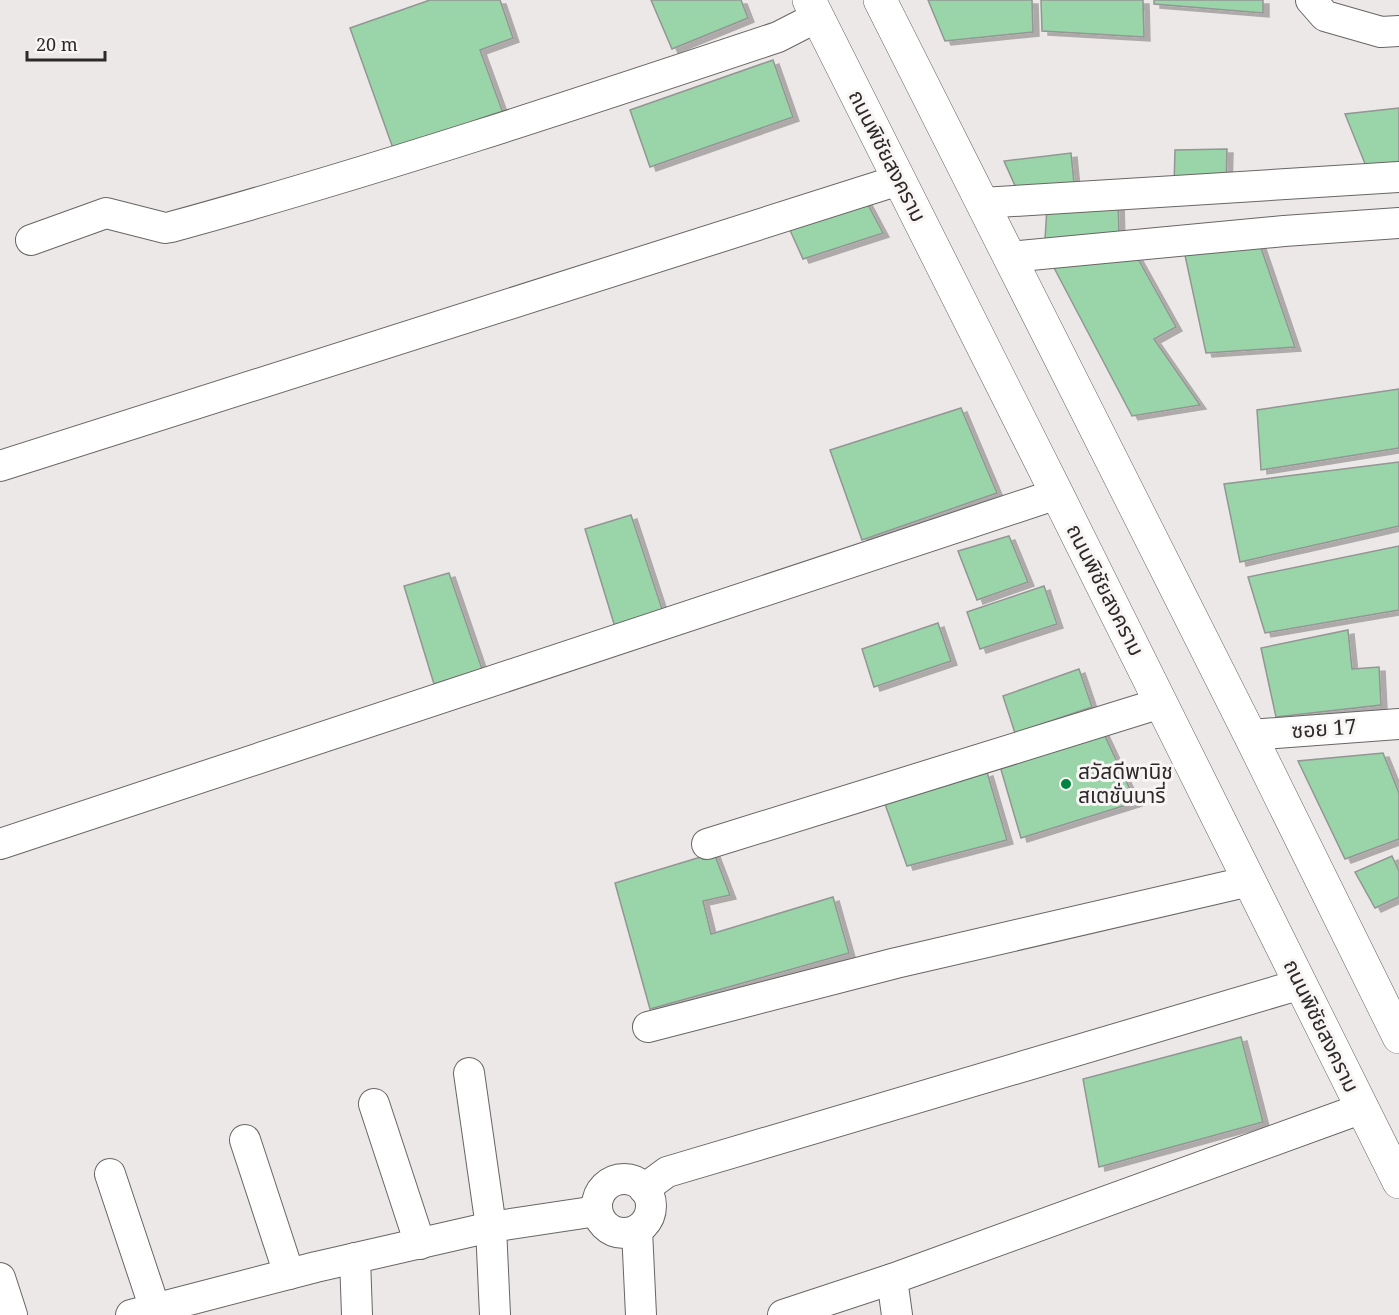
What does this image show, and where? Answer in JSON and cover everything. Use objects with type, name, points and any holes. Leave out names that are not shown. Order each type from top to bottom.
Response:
[{"type":"main road","points":[[880,0],[1250,735],[1399,1037]]},
{"type":"main road","name":"ถนนพิชัยสงคราม","points":[[813,9],[1399,1182]]},
{"type":"street","points":[[1311,0],[1325,16],[1381,32],[1399,31]]},
{"type":"street","points":[[31,240],[106,213],[171,228],[248,206],[478,135],[778,37],[813,9]]},
{"type":"street","points":[[982,203],[1399,177]]},
{"type":"street","points":[[0,466],[899,180]]},
{"type":"street","points":[[1009,257],[1284,231],[1399,223]]},
{"type":"street","points":[[0,844],[1057,494]]},
{"type":"street","points":[[707,844],[1161,703]]},
{"type":"street","name":"ซอย 17","points":[[1250,735],[1399,724]]},
{"type":"street","points":[[648,1027],[896,963],[1250,880]]},
{"type":"street","points":[[644,1189],[667,1172],[1301,984]]},
{"type":"street","points":[[469,1073],[491,1227],[495,1315]]},
{"type":"street","points":[[374,1104],[420,1244]]},
{"type":"street","points":[[783,1315],[892,1279],[1362,1108]]},
{"type":"street","points":[[245,1140],[289,1274]]},
{"type":"street","points":[[110,1174],[143,1312],[289,1274],[491,1227],[597,1211]]},
{"type":"street","points":[[627,1179],[637,1183],[644,1189],[650,1200],[650,1211],[646,1222],[637,1230],[625,1234],[612,1231],[602,1223],[597,1211],[597,1201],[601,1192],[608,1184],[617,1180],[627,1179]]},
{"type":"street","points":[[637,1230],[641,1315]]},
{"type":"street","points":[[355,1258],[357,1315]]},
{"type":"street","points":[[0,1278],[12,1315]]},
{"type":"street","points":[[892,1279],[897,1315]]},
{"type":"building","points":[[430,0],[500,0],[513,38],[480,50],[503,113],[394,151],[350,28]]},
{"type":"building","points":[[651,0],[741,0],[748,18],[672,49]]},
{"type":"building","points":[[928,0],[1032,0],[1033,32],[945,41]]},
{"type":"building","points":[[1041,0],[1143,0],[1144,37],[1042,31]]},
{"type":"building","points":[[1154,0],[1263,0],[1263,13],[1154,4]]},
{"type":"building","points":[[773,60],[793,117],[650,167],[630,110]]},
{"type":"building","points":[[1399,108],[1399,170],[1368,171],[1345,114]]},
{"type":"building","points":[[1227,149],[1226,186],[1174,185],[1175,150]]},
{"type":"building","points":[[1071,153],[1075,193],[1021,199],[1004,161]]},
{"type":"building","points":[[1118,198],[1119,238],[1045,240],[1047,206]]},
{"type":"building","points":[[866,201],[883,233],[803,259],[789,228]]},
{"type":"building","points":[[1259,242],[1295,347],[1206,353],[1183,246]]},
{"type":"building","points":[[1137,257],[1176,327],[1154,339],[1200,405],[1132,416],[1052,264]]},
{"type":"building","points":[[1399,389],[1399,448],[1261,470],[1257,410]]},
{"type":"building","points":[[961,408],[997,493],[862,540],[830,450]]},
{"type":"building","points":[[1399,462],[1399,526],[1240,562],[1224,484]]},
{"type":"building","points":[[631,515],[663,612],[615,627],[585,529]]},
{"type":"building","points":[[1009,536],[1028,582],[977,600],[958,551]]},
{"type":"building","points":[[1399,546],[1399,610],[1265,633],[1248,577]]},
{"type":"building","points":[[449,573],[482,669],[434,684],[404,586]]},
{"type":"building","points":[[1044,586],[1057,624],[980,649],[967,612]]},
{"type":"building","points":[[938,623],[951,661],[874,687],[862,649]]},
{"type":"building","points":[[1348,630],[1352,669],[1379,667],[1381,705],[1276,717],[1261,648]]},
{"type":"building","points":[[1079,669],[1092,707],[1015,733],[1003,696]]},
{"type":"building","name":"สวัสดีพานิช สเตชั่นนารี่","points":[[1103,732],[1136,802],[1021,838],[1000,766]]},
{"type":"building","points":[[1383,753],[1399,793],[1399,839],[1345,859],[1298,761]]},
{"type":"building","points":[[987,772],[1007,840],[907,866],[885,804]]},
{"type":"building","points":[[714,853],[730,895],[703,901],[711,934],[833,897],[849,953],[650,1009],[615,883]]},
{"type":"building","points":[[1392,856],[1399,871],[1399,897],[1375,908],[1355,872]]},
{"type":"building","points":[[1241,1037],[1263,1122],[1099,1167],[1083,1079]]},
{"type":"place","name":"สวัสดีพานิช สเตชั่นนารี่","points":[[1066,784]]}]
